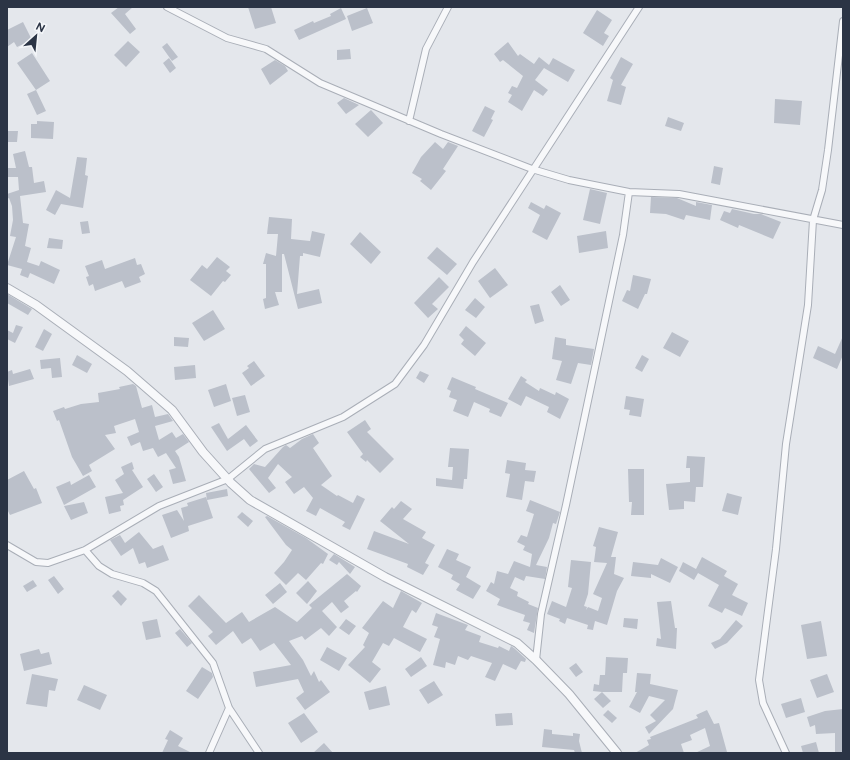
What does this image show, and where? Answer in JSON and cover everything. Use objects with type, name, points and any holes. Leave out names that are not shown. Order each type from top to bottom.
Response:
[{"type":"street","points":[[167,7],[227,38],[266,48],[320,83],[409,121],[532,169],[569,180],[629,192],[679,194],[843,225]]},
{"type":"street","points":[[409,121],[426,49],[448,7]]},
{"type":"street","points":[[7,545],[36,562],[48,563],[85,550],[160,506],[228,479],[265,449],[343,417],[395,384],[424,345],[472,262],[639,7]]},
{"type":"street","points":[[786,753],[763,703],[759,680],[776,549],[786,444],[808,305],[813,220],[822,190],[843,21]]},
{"type":"street","points":[[536,660],[541,614],[566,505],[623,235],[629,192]]},
{"type":"street","points":[[7,288],[36,305],[127,371],[172,410],[203,452],[250,500],[386,577],[517,643],[569,694],[617,753]]},
{"type":"street","points":[[85,550],[99,566],[112,574],[143,583],[156,591],[213,663],[229,708],[259,753]]},
{"type":"street","points":[[208,753],[229,708]]},
{"type":"building","points":[[119,7],[133,7],[125,14],[136,29],[130,34],[111,13]]},
{"type":"building","points":[[248,7],[271,7],[276,23],[255,29]]},
{"type":"building","points":[[341,8],[346,19],[299,40],[294,30],[313,21],[314,23],[331,16],[330,14]]},
{"type":"building","points":[[367,8],[373,23],[352,31],[347,16]]},
{"type":"building","points":[[597,10],[612,20],[604,33],[609,36],[603,46],[583,33]]},
{"type":"building","points":[[23,22],[32,40],[17,47],[14,42],[7,47],[7,30]]},
{"type":"building","points":[[128,41],[140,52],[126,67],[114,55]]},
{"type":"building","points":[[508,42],[518,56],[520,54],[534,64],[539,57],[549,65],[553,58],[575,70],[568,82],[544,68],[535,80],[548,90],[543,96],[534,90],[522,111],[508,102],[512,95],[508,93],[512,86],[517,88],[523,76],[503,60],[500,62],[494,54]]},
{"type":"building","points":[[167,43],[178,57],[172,61],[162,47]]},
{"type":"building","points":[[350,49],[351,59],[337,60],[337,50]]},
{"type":"building","points":[[32,53],[50,81],[36,90],[17,63]]},
{"type":"building","points":[[621,57],[633,64],[621,85],[626,87],[621,105],[607,101],[613,80],[610,78]]},
{"type":"building","points":[[169,58],[176,68],[170,73],[163,63]]},
{"type":"building","points":[[275,60],[285,66],[288,71],[270,85],[261,69]]},
{"type":"building","points":[[36,90],[46,111],[37,115],[27,94]]},
{"type":"building","points":[[344,98],[359,105],[346,114],[337,103]]},
{"type":"building","points":[[775,99],[802,101],[800,125],[774,123]]},
{"type":"building","points":[[485,106],[495,111],[491,119],[493,120],[484,137],[472,131]]},
{"type":"building","points":[[371,110],[383,123],[368,137],[355,124]]},
{"type":"building","points":[[668,117],[684,123],[681,131],[665,126]]},
{"type":"building","points":[[37,121],[54,122],[53,139],[31,138],[31,124],[37,124]]},
{"type":"building","points":[[7,131],[18,131],[17,142],[7,142]]},
{"type":"building","points":[[435,142],[443,149],[448,142],[458,146],[443,169],[446,171],[431,190],[420,181],[422,179],[412,173],[421,157]]},
{"type":"building","points":[[25,151],[29,167],[32,167],[34,183],[44,181],[46,192],[20,196],[23,223],[29,224],[25,246],[31,248],[27,262],[39,266],[41,261],[60,270],[54,284],[30,273],[28,278],[20,275],[22,269],[7,265],[16,237],[10,236],[13,220],[12,206],[9,198],[7,199],[7,194],[19,190],[18,177],[7,177],[7,168],[16,168],[13,154]]},
{"type":"building","points":[[77,157],[87,158],[85,175],[88,176],[83,208],[61,204],[55,215],[46,210],[56,190],[70,198]]},
{"type":"building","points":[[714,166],[723,168],[720,185],[711,183]]},
{"type":"building","points":[[590,189],[607,193],[600,224],[583,220]]},
{"type":"building","points":[[651,197],[677,198],[696,206],[696,202],[712,205],[710,220],[686,215],[684,220],[666,214],[650,213]]},
{"type":"building","points":[[531,202],[544,209],[546,205],[561,213],[547,240],[532,232],[540,215],[528,208]]},
{"type":"building","points":[[732,209],[761,214],[781,222],[773,239],[739,225],[738,228],[720,220],[724,211],[730,213]]},
{"type":"building","points":[[269,217],[292,219],[291,239],[310,241],[312,231],[325,234],[320,257],[303,253],[303,256],[300,256],[297,294],[319,289],[322,303],[298,309],[284,254],[282,254],[282,292],[275,292],[279,305],[265,309],[263,299],[266,298],[266,264],[263,264],[266,253],[276,256],[278,234],[267,234]]},
{"type":"building","points":[[88,221],[90,233],[82,234],[80,222]]},
{"type":"building","points":[[606,231],[608,248],[579,253],[577,236]]},
{"type":"building","points":[[360,232],[381,252],[371,264],[350,244]]},
{"type":"building","points":[[49,238],[63,240],[62,249],[47,248]]},
{"type":"building","points":[[437,247],[457,264],[447,275],[427,258]]},
{"type":"building","points":[[217,257],[230,267],[226,271],[231,275],[225,282],[223,281],[211,296],[190,280],[202,265],[207,269]]},
{"type":"building","points":[[135,258],[137,265],[141,264],[145,274],[139,277],[141,282],[125,288],[122,281],[95,291],[93,284],[89,286],[86,277],[89,276],[85,266],[102,260],[105,269]]},
{"type":"building","points":[[495,268],[508,285],[490,298],[478,281]]},
{"type":"building","points":[[633,275],[651,279],[647,294],[645,294],[638,309],[622,301],[627,290],[630,291]]},
{"type":"building","points":[[439,277],[449,287],[432,304],[438,309],[428,318],[414,303]]},
{"type":"building","points":[[560,285],[570,300],[561,306],[551,292]]},
{"type":"building","points":[[7,294],[32,309],[28,315],[7,303]]},
{"type":"building","points":[[475,298],[485,307],[476,318],[465,310]]},
{"type":"building","points":[[539,304],[544,321],[535,324],[530,306]]},
{"type":"building","points":[[213,310],[225,329],[204,341],[192,323]]},
{"type":"building","points":[[16,325],[23,327],[15,343],[7,339],[7,330],[13,333]]},
{"type":"building","points":[[466,326],[486,343],[475,356],[461,344],[464,340],[459,335]]},
{"type":"building","points":[[44,329],[52,334],[43,351],[35,347]]},
{"type":"building","points":[[672,332],[689,341],[680,357],[663,348]]},
{"type":"building","points":[[843,336],[843,355],[837,369],[813,358],[818,346],[835,354]]},
{"type":"building","points":[[174,337],[189,338],[188,347],[174,346]]},
{"type":"building","points":[[555,337],[566,339],[566,345],[594,349],[591,365],[578,363],[571,384],[556,380],[562,361],[552,359]]},
{"type":"building","points":[[77,355],[92,364],[87,373],[72,365]]},
{"type":"building","points":[[642,355],[649,359],[642,372],[635,368]]},
{"type":"building","points":[[60,358],[62,377],[52,378],[51,368],[41,369],[40,360]]},
{"type":"building","points":[[254,361],[265,376],[251,386],[242,373],[249,368],[247,366]]},
{"type":"building","points":[[195,365],[196,378],[175,380],[174,367]]},
{"type":"building","points":[[30,369],[34,379],[9,386],[7,372],[12,370],[13,374]]},
{"type":"building","points":[[420,371],[429,375],[424,383],[416,378]]},
{"type":"building","points":[[521,376],[527,380],[525,382],[539,391],[540,388],[555,395],[556,392],[569,399],[560,419],[547,412],[549,407],[526,396],[521,406],[508,399]]},
{"type":"building","points":[[452,377],[508,403],[501,417],[489,412],[490,409],[474,402],[468,417],[453,411],[457,400],[449,397],[451,391],[447,389]]},
{"type":"building","points":[[133,384],[136,386],[142,408],[152,405],[155,417],[168,414],[173,421],[155,426],[159,440],[172,432],[176,438],[183,434],[189,442],[175,451],[179,457],[186,481],[173,484],[169,470],[176,468],[166,453],[158,457],[153,448],[143,451],[140,442],[131,446],[127,437],[139,432],[135,419],[114,426],[116,433],[105,435],[115,449],[89,465],[92,471],[83,476],[72,457],[59,420],[57,421],[53,411],[64,407],[65,409],[81,404],[99,402],[98,393],[120,389],[119,387]]},
{"type":"building","points":[[226,384],[231,401],[214,407],[208,390]]},
{"type":"building","points":[[245,395],[250,412],[237,416],[232,398]]},
{"type":"building","points":[[626,396],[644,399],[641,417],[629,415],[630,410],[624,409]]},
{"type":"building","points":[[365,420],[371,429],[367,432],[394,459],[380,473],[367,460],[366,462],[360,457],[363,454],[347,432]]},
{"type":"building","points":[[219,423],[228,439],[246,425],[258,441],[250,447],[244,439],[227,451],[211,427]]},
{"type":"building","points":[[313,434],[319,443],[313,448],[332,476],[321,485],[337,496],[338,495],[353,503],[357,495],[365,499],[350,530],[342,526],[345,522],[320,508],[316,516],[306,511],[313,498],[304,487],[294,494],[285,482],[292,477],[278,464],[268,478],[276,488],[269,493],[249,469],[254,464],[265,467],[283,447],[286,445],[290,448],[302,439]]},
{"type":"building","points":[[450,448],[469,449],[467,479],[464,479],[463,489],[436,486],[436,478],[452,480],[453,467],[448,467]]},
{"type":"building","points":[[687,456],[705,457],[703,487],[696,487],[695,502],[684,501],[684,509],[669,510],[666,484],[690,482],[690,468],[686,468]]},
{"type":"building","points":[[507,460],[526,463],[525,470],[536,471],[534,482],[525,481],[522,500],[506,497],[510,474],[505,473]]},
{"type":"building","points":[[132,462],[134,469],[132,470],[143,487],[123,500],[124,505],[120,506],[121,511],[109,514],[105,497],[123,493],[115,480],[124,474],[121,467]]},
{"type":"building","points":[[628,469],[644,469],[644,515],[631,515],[632,502],[629,502]]},
{"type":"building","points":[[24,471],[34,489],[36,488],[42,503],[10,515],[7,509],[7,480]]},
{"type":"building","points":[[154,474],[163,487],[156,492],[147,479]]},
{"type":"building","points":[[89,475],[96,487],[64,505],[56,487],[70,481],[71,485]]},
{"type":"building","points":[[227,489],[228,496],[207,500],[206,493]]},
{"type":"building","points":[[727,493],[742,497],[738,515],[722,511]]},
{"type":"building","points":[[206,497],[213,518],[188,526],[189,531],[171,538],[162,515],[177,510],[184,521],[181,508],[188,506],[187,503]]},
{"type":"building","points":[[530,500],[560,512],[556,524],[553,523],[549,538],[536,565],[547,567],[545,579],[526,576],[524,581],[515,577],[510,588],[518,592],[517,596],[529,602],[528,604],[538,608],[534,633],[527,630],[530,623],[523,621],[525,615],[497,605],[500,599],[486,591],[491,582],[494,584],[497,571],[508,574],[514,561],[530,567],[532,554],[523,550],[525,546],[517,542],[521,535],[527,537],[534,514],[526,511]]},
{"type":"building","points":[[401,501],[412,509],[403,519],[426,532],[422,538],[435,545],[425,563],[429,565],[423,575],[407,567],[408,564],[367,549],[374,531],[409,544],[380,521],[392,507],[394,509]]},
{"type":"building","points":[[84,502],[88,513],[71,520],[64,506]]},
{"type":"building","points":[[242,512],[253,521],[248,527],[237,517]]},
{"type":"building","points":[[267,516],[306,538],[328,554],[323,564],[321,563],[306,580],[298,573],[286,585],[274,573],[292,550],[286,545],[265,517]]},
{"type":"building","points":[[599,527],[618,532],[611,557],[616,557],[614,574],[624,578],[617,591],[607,625],[595,621],[593,630],[587,629],[588,625],[567,618],[565,624],[559,621],[560,619],[547,614],[552,601],[566,607],[572,588],[568,587],[571,560],[591,562],[588,594],[584,606],[587,607],[586,610],[588,607],[598,611],[602,598],[593,594],[607,563],[594,562],[596,547],[593,546]]},
{"type":"building","points":[[139,532],[153,549],[163,545],[169,560],[147,568],[145,562],[139,564],[133,548],[121,556],[110,540],[120,535],[125,543]]},
{"type":"building","points":[[447,549],[459,554],[456,560],[471,567],[466,577],[481,586],[473,599],[456,590],[460,584],[451,579],[453,575],[438,567]]},
{"type":"building","points":[[334,554],[355,567],[350,574],[339,562],[337,565],[329,560]]},
{"type":"building","points":[[702,557],[727,571],[724,576],[738,584],[732,595],[748,603],[742,616],[725,608],[722,613],[708,606],[719,585],[698,573],[694,580],[679,571],[683,562],[696,569]]},
{"type":"building","points":[[661,558],[678,567],[670,583],[651,574],[651,578],[631,576],[633,562],[658,565]]},
{"type":"building","points":[[347,574],[361,586],[357,592],[356,591],[344,601],[349,607],[341,613],[332,602],[322,611],[337,627],[329,636],[321,628],[305,640],[302,636],[289,641],[303,660],[311,676],[314,671],[319,682],[321,680],[330,692],[305,710],[296,698],[304,692],[298,679],[256,687],[253,672],[291,665],[274,643],[260,651],[251,638],[242,644],[233,631],[216,645],[208,636],[213,632],[188,606],[199,595],[226,623],[242,612],[249,622],[275,607],[297,622],[312,608],[309,605]]},
{"type":"building","points":[[54,576],[64,589],[58,594],[48,580]]},
{"type":"building","points":[[33,580],[37,586],[27,592],[23,586]]},
{"type":"building","points":[[308,581],[317,591],[307,604],[296,593]]},
{"type":"building","points":[[280,583],[287,592],[273,604],[265,595]]},
{"type":"building","points":[[118,590],[127,599],[121,606],[112,596]]},
{"type":"building","points":[[401,591],[422,603],[416,613],[412,610],[403,627],[427,639],[420,652],[394,638],[389,646],[383,643],[372,662],[381,669],[370,683],[348,665],[365,647],[363,645],[369,633],[362,628],[383,601],[393,608]]},
{"type":"building","points":[[671,601],[675,628],[677,628],[676,649],[656,646],[657,638],[661,639],[657,602]]},
{"type":"building","points":[[436,613],[468,625],[465,630],[481,636],[479,642],[498,648],[499,646],[509,651],[511,646],[526,659],[525,662],[521,661],[516,670],[503,664],[495,681],[485,677],[492,663],[471,656],[468,660],[458,656],[455,665],[446,662],[445,668],[433,665],[440,639],[434,637],[438,627],[432,625]]},
{"type":"building","points":[[624,618],[638,619],[637,629],[623,627]]},
{"type":"building","points":[[157,619],[161,637],[146,640],[142,622]]},
{"type":"building","points":[[346,619],[356,626],[349,635],[339,628]]},
{"type":"building","points":[[736,620],[743,626],[727,643],[715,649],[711,643],[720,639]]},
{"type":"building","points":[[821,621],[827,656],[807,659],[801,625]]},
{"type":"building","points":[[180,629],[192,643],[187,647],[175,633]]},
{"type":"building","points":[[327,647],[347,658],[339,671],[320,660]]},
{"type":"building","points":[[39,649],[41,654],[49,652],[52,664],[24,671],[20,654]]},
{"type":"building","points":[[421,657],[427,666],[411,677],[405,669]]},
{"type":"building","points":[[606,657],[628,658],[627,673],[623,673],[622,692],[593,691],[594,684],[599,685],[600,675],[605,675]]},
{"type":"building","points":[[576,663],[583,672],[576,677],[569,668]]},
{"type":"building","points":[[202,667],[212,673],[213,677],[198,699],[186,691]]},
{"type":"building","points":[[637,673],[651,674],[650,684],[678,690],[673,709],[649,734],[645,727],[656,721],[650,715],[665,700],[649,696],[640,713],[629,707],[637,692],[635,692]]},
{"type":"building","points":[[32,674],[58,679],[55,691],[49,690],[47,707],[26,704]]},
{"type":"building","points":[[827,674],[834,692],[817,698],[810,680]]},
{"type":"building","points":[[434,681],[443,695],[428,704],[419,690]]},
{"type":"building","points":[[84,685],[107,695],[100,710],[77,700]]},
{"type":"building","points":[[386,686],[390,705],[369,710],[364,692]]},
{"type":"building","points":[[602,692],[611,701],[603,708],[594,699]]},
{"type":"building","points":[[801,698],[805,712],[786,718],[781,704]]},
{"type":"building","points":[[843,709],[843,753],[835,753],[835,733],[816,734],[815,725],[810,727],[807,717],[825,711]]},
{"type":"building","points":[[608,710],[617,718],[612,723],[603,715]]},
{"type":"building","points":[[707,710],[714,724],[719,723],[727,752],[695,753],[710,746],[705,728],[690,735],[692,740],[681,744],[684,753],[635,753],[649,745],[647,740],[651,739],[650,737],[698,718],[696,715]]},
{"type":"building","points":[[304,713],[318,732],[301,743],[288,723]]},
{"type":"building","points":[[512,713],[513,725],[496,726],[495,714]]},
{"type":"building","points":[[544,729],[552,730],[552,734],[573,736],[573,733],[580,734],[579,741],[582,753],[575,753],[574,750],[542,747]]},
{"type":"building","points":[[170,730],[183,738],[178,746],[192,753],[162,753],[168,740],[165,739]]},
{"type":"building","points":[[816,742],[819,753],[803,753],[801,746]]},
{"type":"building","points":[[324,743],[333,753],[313,753]]}]
